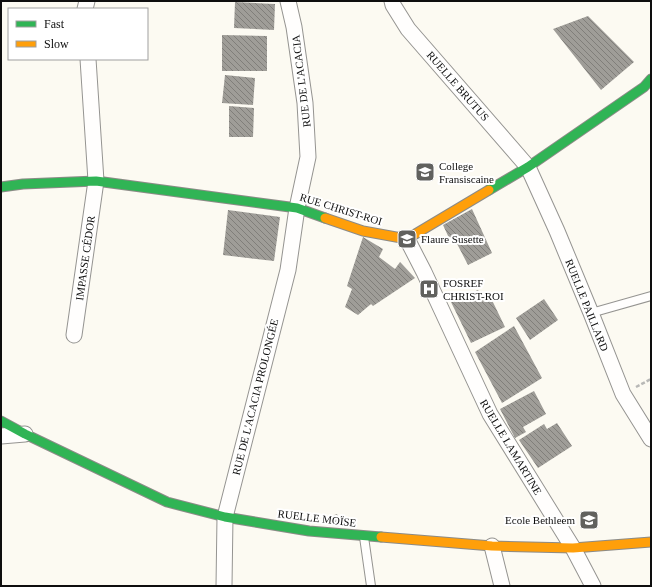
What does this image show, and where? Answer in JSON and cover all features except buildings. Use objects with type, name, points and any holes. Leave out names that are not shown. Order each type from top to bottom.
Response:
[{"type":"street","name":"RUE DE L'ACACIA","points":[[288,1],[294,27],[306,102],[308,157],[297,208]]},
{"type":"street","name":"RUELLE BRUTUS","points":[[392,1],[408,29],[528,167]]},
{"type":"street","name":"IMPASSE CÉDOR","points":[[74,335],[96,181],[88,60]]},
{"type":"street","points":[[407,239],[528,167],[644,87],[651,79]]},
{"type":"street","name":"RUELLE PAILLARD","points":[[528,167],[591,312],[623,394],[651,439]]},
{"type":"street","name":"RUE CHRIST-ROI","points":[[1,187],[23,184],[96,181],[297,208],[363,231],[407,239]]},
{"type":"street","name":"RUE DE L'ACACIA PROLONGÉE","points":[[224,586],[224,517],[288,270],[297,208]]},
{"type":"street","name":"RUELLE LAMARTINE","points":[[407,239],[424,272],[490,414],[573,548],[593,586]]},
{"type":"street","name":"RUELLE MOÏSE","points":[[1,421],[167,502],[224,517],[309,531],[492,546],[573,548],[651,542]]},
{"type":"street","points":[[1,436],[25,434]]},
{"type":"street","points":[[492,546],[502,586]]},
{"type":"lane","points":[[591,312],[651,296]]},
{"type":"lane","points":[[364,536],[371,586]]},
{"type":"traffic: fast","points":[[489,190],[528,167],[644,87],[651,79]]},
{"type":"traffic: fast","points":[[1,187],[23,184],[96,181],[297,208],[325,218]]},
{"type":"traffic: fast","points":[[1,421],[167,502],[225,517],[309,531],[381,537]]},
{"type":"traffic: slow","points":[[325,218],[363,231],[407,239],[489,190]]},
{"type":"traffic: slow","points":[[381,537],[492,546],[573,548],[651,542]]},
{"type":"place","name":"College Fransiscaine","points":[[425,172]]},
{"type":"place","name":"Flaure Susette","points":[[407,239]]},
{"type":"place","name":"FOSREF CHRIST-ROI","points":[[429,289]]},
{"type":"place","name":"Ecole Bethleem","points":[[589,520]]}]
